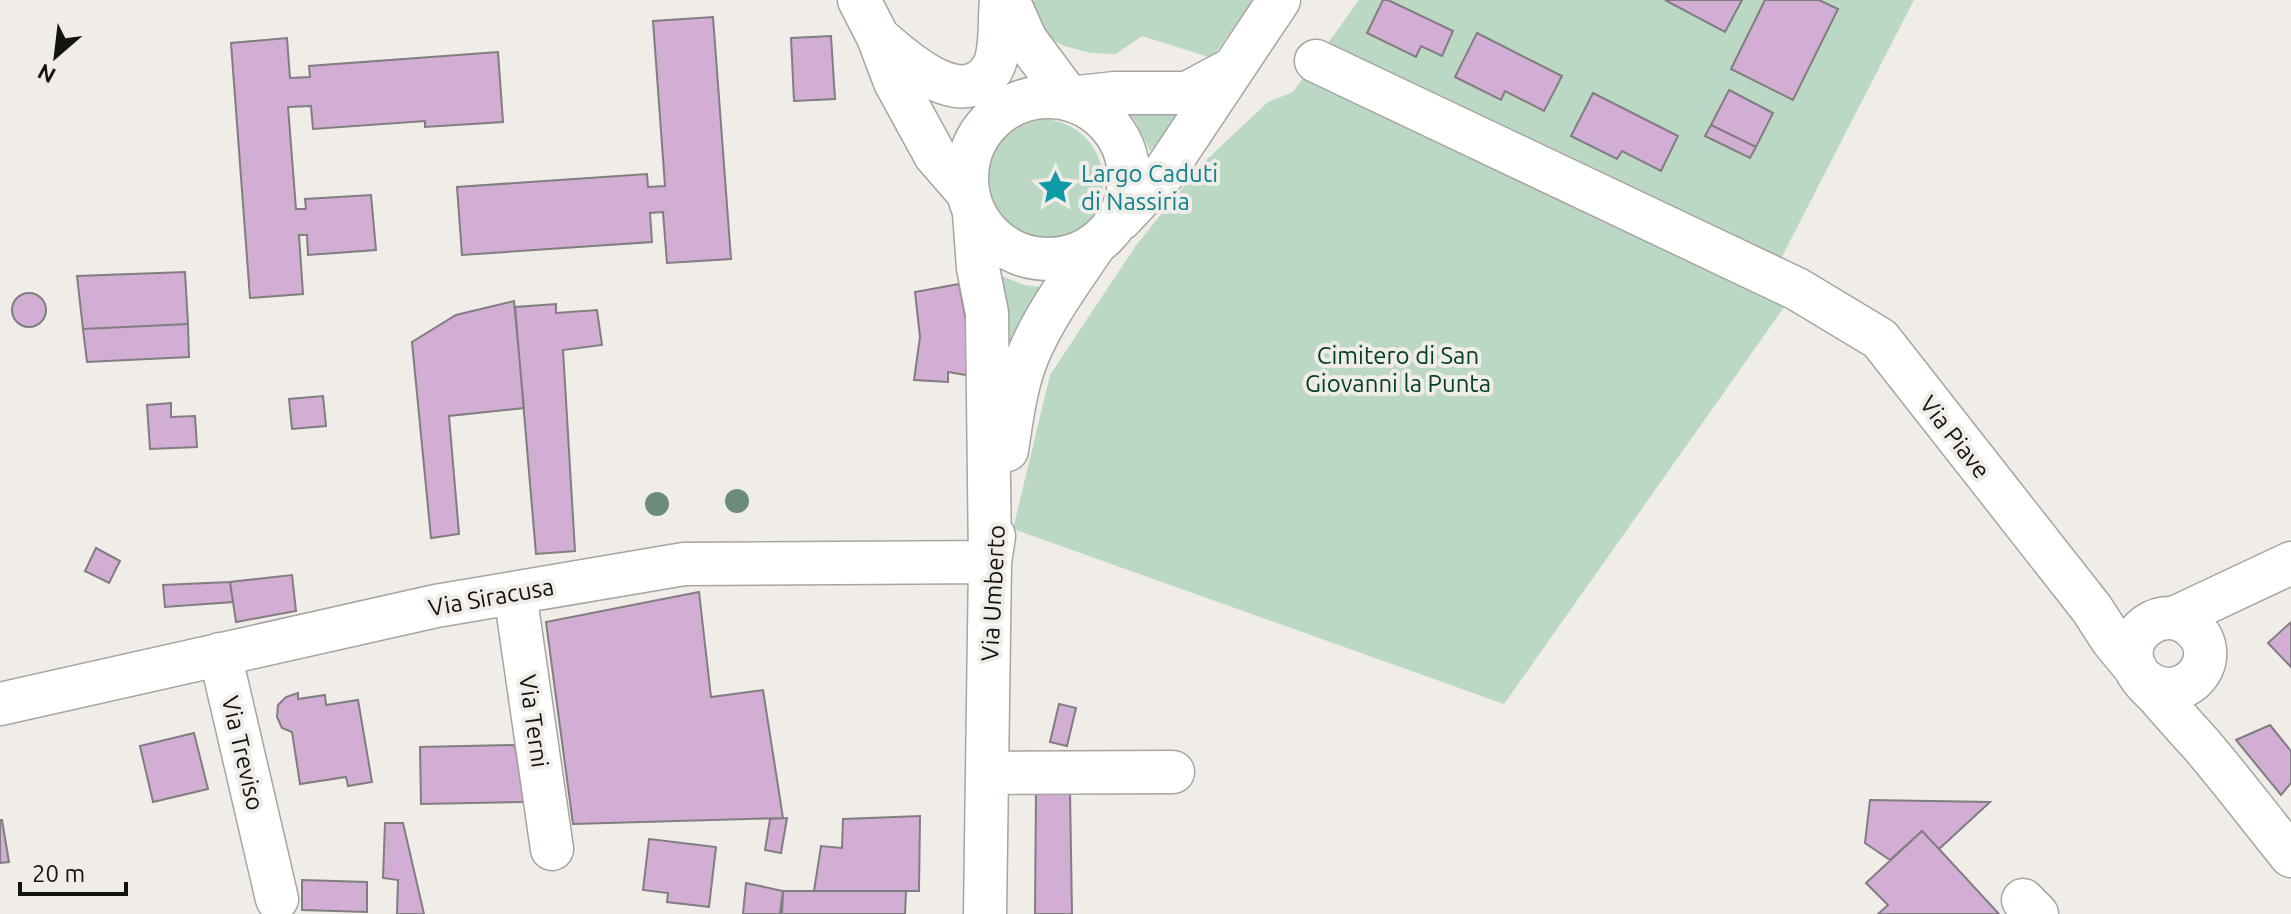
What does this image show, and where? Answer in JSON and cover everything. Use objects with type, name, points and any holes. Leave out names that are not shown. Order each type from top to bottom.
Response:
[{"type":"street","points":[[859,0],[878,37],[895,82],[935,155],[971,203],[990,236],[1013,252],[1040,259],[1068,257],[1104,236],[1163,174],[1279,0]]},
{"type":"street","points":[[990,562],[987,313],[966,176],[974,142],[1000,112],[986,89],[997,53],[1001,0]]},
{"type":"street","points":[[1008,0],[1026,40],[1069,98],[1097,113],[1114,131],[1126,154],[1130,179],[1125,204],[1104,236]]},
{"type":"street","points":[[878,37],[915,69],[986,89],[1042,97],[1187,93],[1232,69]]},
{"type":"street","name":"Via Piave","points":[[1316,61],[1797,289],[1880,339],[2092,609],[2112,640],[2210,755]]},
{"type":"street","name":"Via Umberto","points":[[985,914],[990,562],[1013,412],[1028,355],[1065,289],[1104,236]]},
{"type":"street","name":"Via Siracusa","points":[[0,704],[436,606],[684,564],[990,562]]},
{"type":"street","points":[[2242,587],[2193,680],[2176,689],[2164,690],[2153,686],[2139,674],[2132,657],[2138,634],[2291,563]]},
{"type":"street","name":"Via Terni","points":[[515,593],[552,849]]},
{"type":"street","points":[[2092,609],[2117,620],[2163,620],[2190,625],[2198,633],[2203,643],[2200,711],[2210,755],[2291,856]]},
{"type":"street","name":"Via Treviso","points":[[220,654],[277,899]]},
{"type":"street","points":[[987,773],[1173,772]]},
{"type":"green space","points":[[1025,0],[1253,0],[1212,58],[1142,36],[1116,54],[1091,53],[1064,46],[1040,33]]},
{"type":"green space","name":"Cimitero di San Giovanni la Punta","points":[[1359,0],[1914,0],[1772,276],[1797,289],[1504,704],[1013,529],[1050,375],[1137,244],[1201,165],[1268,102],[1293,92]]},
{"type":"green space","points":[[1193,106],[1150,151],[1136,122],[1125,108]]},
{"type":"green space","points":[[1041,119],[1065,124],[1085,137],[1098,157],[1103,181],[1098,205],[1085,225],[1065,238],[1041,243],[1017,238],[997,225],[984,205],[979,181],[984,157],[997,137],[1017,124]]},
{"type":"green space","points":[[999,275],[1024,285],[1050,288],[1006,354]]},
{"type":"building","points":[[1383,0],[1453,31],[1442,56],[1421,46],[1416,57],[1367,33]]},
{"type":"building","points":[[1665,0],[1742,0],[1725,32]]},
{"type":"building","points":[[1765,0],[1819,0],[1838,9],[1793,100],[1731,69]]},
{"type":"building","points":[[713,17],[731,259],[667,263],[663,212],[650,213],[652,242],[462,255],[457,187],[647,174],[648,187],[665,186],[653,21]]},
{"type":"building","points":[[1477,33],[1562,76],[1544,111],[1505,91],[1501,100],[1455,77]]},
{"type":"building","points":[[831,36],[835,99],[794,101],[791,38]]},
{"type":"building","points":[[287,38],[290,78],[310,77],[309,66],[498,52],[503,122],[425,127],[425,121],[313,129],[311,106],[288,107],[296,209],[306,209],[305,199],[371,195],[376,250],[308,255],[307,235],[299,235],[303,294],[250,298],[231,43]]},
{"type":"building","points":[[1729,90],[1773,113],[1756,147],[1711,125]]},
{"type":"building","points":[[1593,93],[1678,136],[1661,171],[1622,151],[1617,159],[1571,136]]},
{"type":"building","points":[[1711,125],[1756,147],[1750,158],[1705,136]]},
{"type":"building","points":[[185,272],[188,324],[83,329],[77,276]]},
{"type":"building","points":[[959,284],[969,336],[966,375],[948,372],[948,382],[914,380],[920,337],[915,292]]},
{"type":"building","points":[[29,293],[41,298],[46,310],[41,322],[29,327],[17,322],[12,310],[17,298]]},
{"type":"building","points":[[514,301],[524,408],[449,416],[459,534],[431,538],[412,342],[456,315]]},
{"type":"building","points":[[556,304],[556,313],[597,310],[602,345],[563,350],[575,551],[536,554],[515,307]]},
{"type":"building","points":[[188,324],[189,357],[87,362],[83,329]]},
{"type":"building","points":[[323,396],[326,426],[292,429],[289,399]]},
{"type":"building","points":[[171,403],[171,417],[195,416],[197,447],[150,449],[147,405]]},
{"type":"building","points":[[96,548],[120,561],[109,583],[85,571]]},
{"type":"building","points":[[292,575],[296,611],[236,622],[230,582]]},
{"type":"building","points":[[230,582],[233,602],[165,607],[163,585]]},
{"type":"building","points":[[699,592],[711,697],[763,690],[783,818],[573,824],[546,622]]},
{"type":"building","points":[[2291,622],[2291,667],[2268,643]]},
{"type":"building","points":[[298,693],[298,699],[325,695],[326,705],[358,700],[372,782],[348,786],[346,777],[300,784],[292,732],[282,728],[277,717],[278,705],[286,697]]},
{"type":"building","points":[[1059,704],[1076,708],[1067,746],[1050,742]]},
{"type":"building","points":[[2270,725],[2291,751],[2291,783],[2281,795],[2236,740]]},
{"type":"building","points":[[194,733],[208,789],[153,802],[140,746]]},
{"type":"building","points":[[515,745],[524,802],[421,804],[420,747]]},
{"type":"building","points":[[1036,790],[1070,791],[1072,914],[1035,914]]},
{"type":"building","points":[[1870,800],[1990,802],[1939,849],[1922,831],[1890,860],[1865,843]]},
{"type":"building","points":[[920,816],[919,891],[814,891],[821,846],[842,848],[843,819]]},
{"type":"building","points":[[787,818],[781,853],[765,850],[770,819]]},
{"type":"building","points":[[0,820],[9,862],[0,863]]},
{"type":"building","points":[[385,823],[403,823],[424,914],[397,914],[398,880],[383,878]]},
{"type":"building","points":[[1922,831],[1999,914],[1878,914],[1888,905],[1866,883]]},
{"type":"building","points":[[649,839],[716,847],[709,907],[667,902],[668,893],[643,890]]},
{"type":"building","points":[[302,880],[367,882],[367,912],[302,910]]},
{"type":"building","points":[[746,883],[783,891],[780,914],[743,914]]},
{"type":"building","points":[[783,891],[906,891],[905,914],[782,914]]},
{"type":"place","name":"Largo Caduti di Nassiria","points":[[1055,187]]}]
